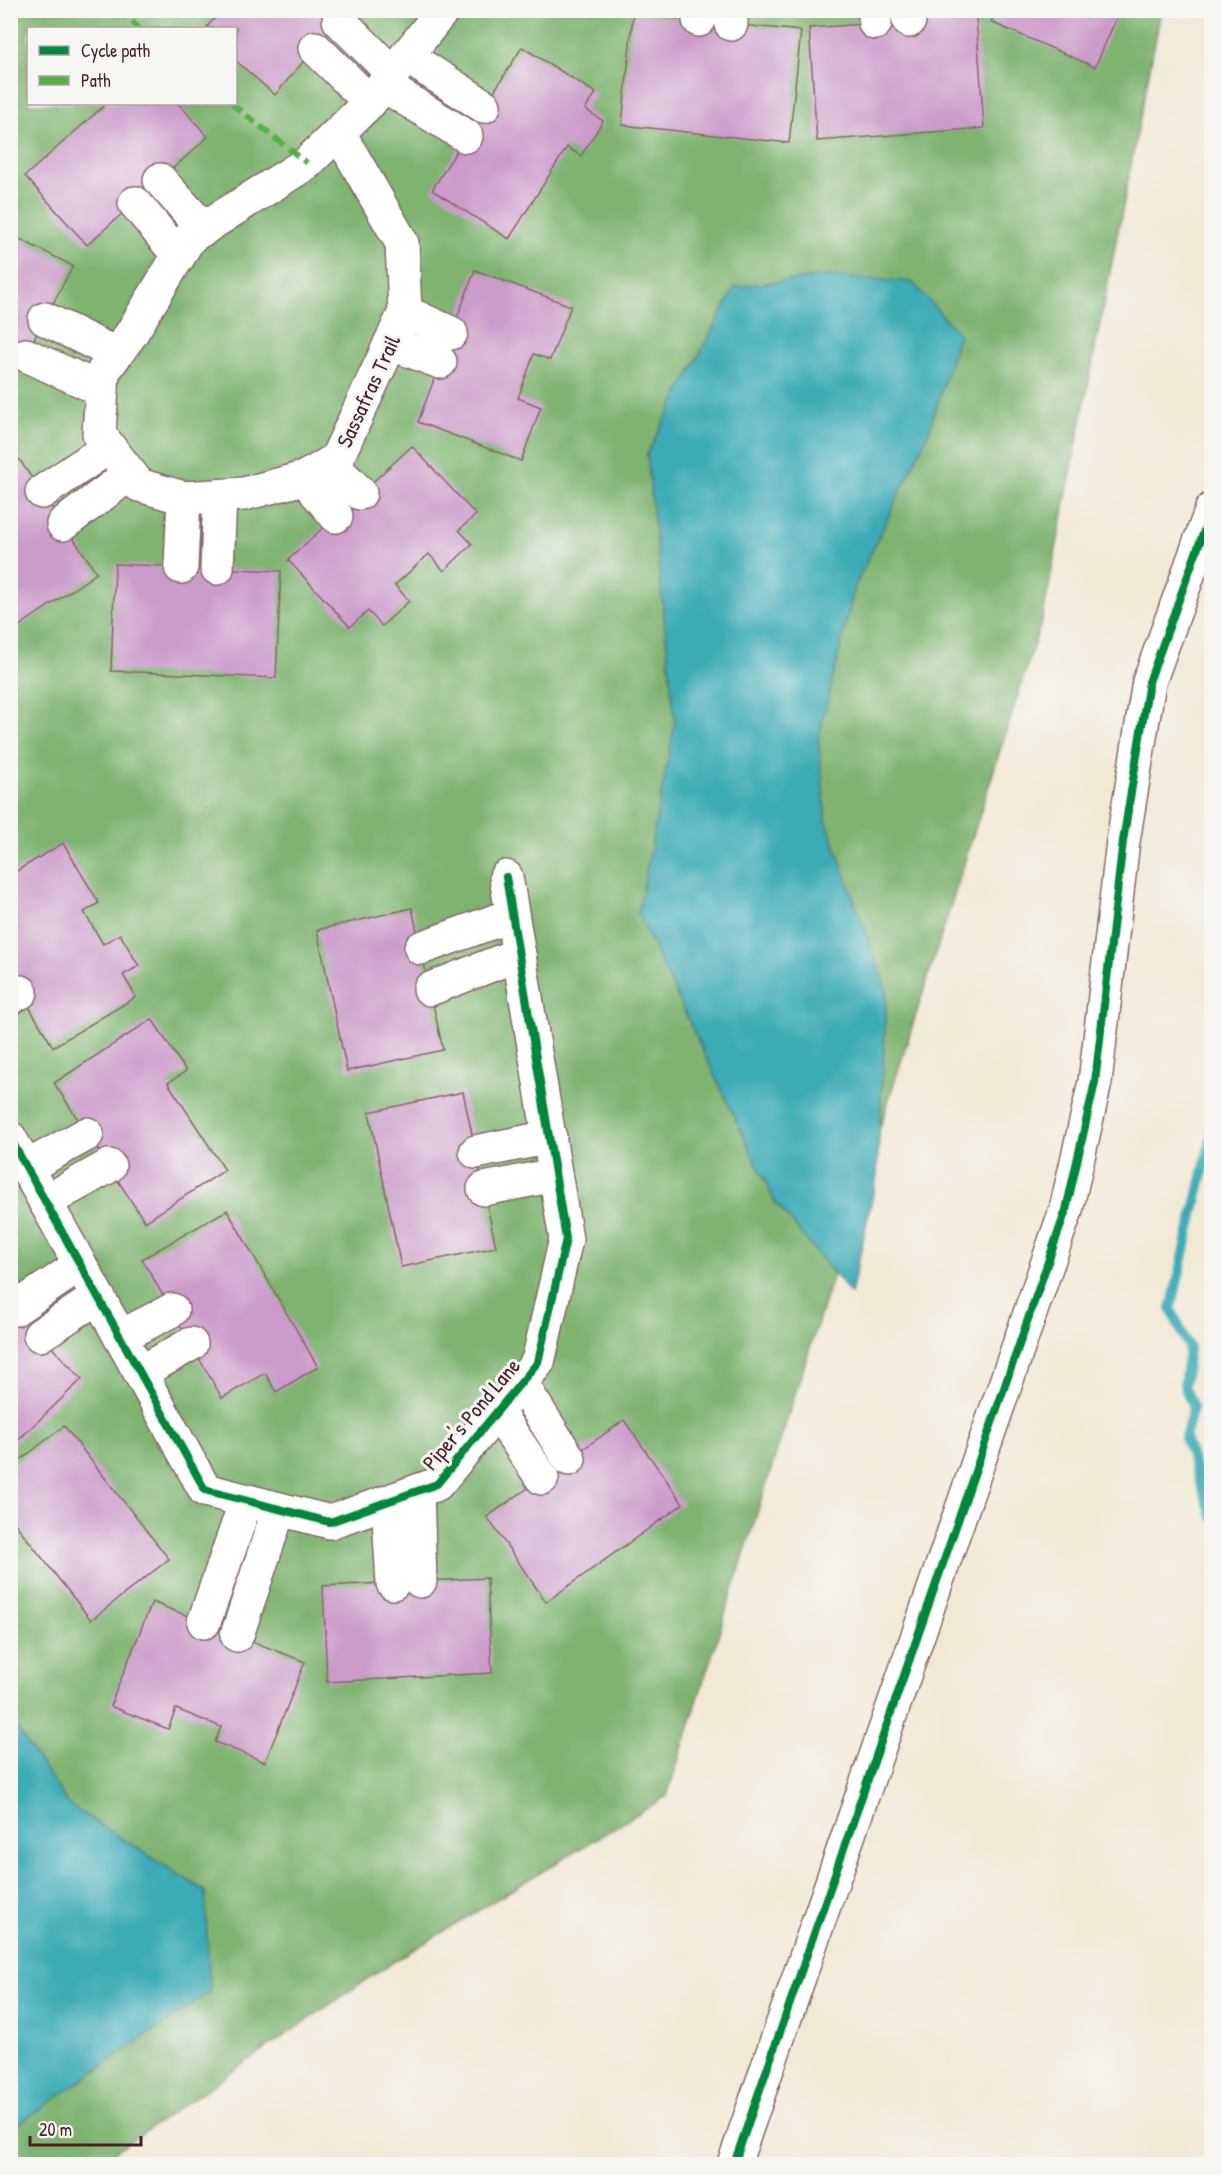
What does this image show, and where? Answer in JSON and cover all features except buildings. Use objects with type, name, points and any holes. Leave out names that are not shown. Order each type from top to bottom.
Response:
[{"type":"street","points":[[360,494],[317,471],[244,494],[219,496],[184,498],[139,485],[99,434],[103,372],[132,334],[190,237],[307,163],[339,133],[388,79],[442,10]]},
{"type":"street","points":[[339,20],[388,79],[466,136]]},
{"type":"street","points":[[315,48],[388,79],[484,106]]},
{"type":"street","name":"Sassafras Trail","points":[[317,471],[336,460],[405,312],[402,243],[339,133]]},
{"type":"street","points":[[160,180],[204,229]]},
{"type":"street","points":[[135,203],[179,256]]},
{"type":"street","points":[[390,343],[446,347],[405,312]]},
{"type":"street","points":[[45,319],[117,354]]},
{"type":"street","points":[[26,355],[102,390]]},
{"type":"street","points":[[42,492],[109,447]]},
{"type":"street","points":[[317,471],[336,516]]},
{"type":"street","points":[[63,524],[130,474]]},
{"type":"street","points":[[217,568],[219,496]]},
{"type":"street","points":[[181,567],[184,498]]},
{"type":"street","points":[[734,2164],[1066,1210],[1095,1082],[1123,841],[1149,682],[1212,509]]},
{"type":"street","name":"Piper's Pond Lane","points":[[10,1138],[204,1490],[330,1522],[437,1484],[538,1362],[566,1239],[506,877]]},
{"type":"street","points":[[421,948],[512,915]]},
{"type":"street","points":[[430,988],[519,954]]},
{"type":"street","points":[[27,1167],[87,1134]]},
{"type":"street","points":[[476,1152],[550,1137]]},
{"type":"street","points":[[45,1202],[109,1166]]},
{"type":"street","points":[[484,1189],[555,1175]]},
{"type":"street","points":[[15,1309],[80,1265]]},
{"type":"street","points":[[40,1335],[98,1297]]},
{"type":"street","points":[[120,1337],[172,1311]]},
{"type":"street","points":[[140,1373],[191,1344]]},
{"type":"street","points":[[521,1383],[569,1459]]},
{"type":"street","points":[[497,1412],[542,1478]]},
{"type":"street","points":[[402,1497],[406,1582]]},
{"type":"street","points":[[204,1622],[246,1501]]},
{"type":"street","points":[[237,1635],[279,1509]]},
{"type":"green space","points":[[11,11],[1161,11],[1043,616],[667,1796],[385,1967],[97,2164],[11,2164]]},
{"type":"water","points":[[826,276],[912,282],[959,334],[928,434],[855,586],[818,740],[826,821],[887,991],[877,1176],[851,1294],[775,1202],[638,914],[675,723],[647,454],[735,287]]},
{"type":"water","points":[[10,1718],[69,1805],[205,1891],[210,1992],[11,2129]]},
{"type":"waterway","points":[[1212,1134],[1171,1309],[1189,1348],[1184,1386],[1193,1407],[1185,1438],[1212,1516]]},
{"type":"marked path","points":[[118,10],[138,27]]},
{"type":"marked path","points":[[233,105],[307,163]]},
{"type":"cycle path","points":[[734,2164],[1066,1210],[1095,1082],[1123,841],[1149,682],[1212,509]]},
{"type":"cycle path","points":[[10,1138],[205,1490],[330,1522],[437,1484],[538,1362],[566,1239],[506,877]]}]
